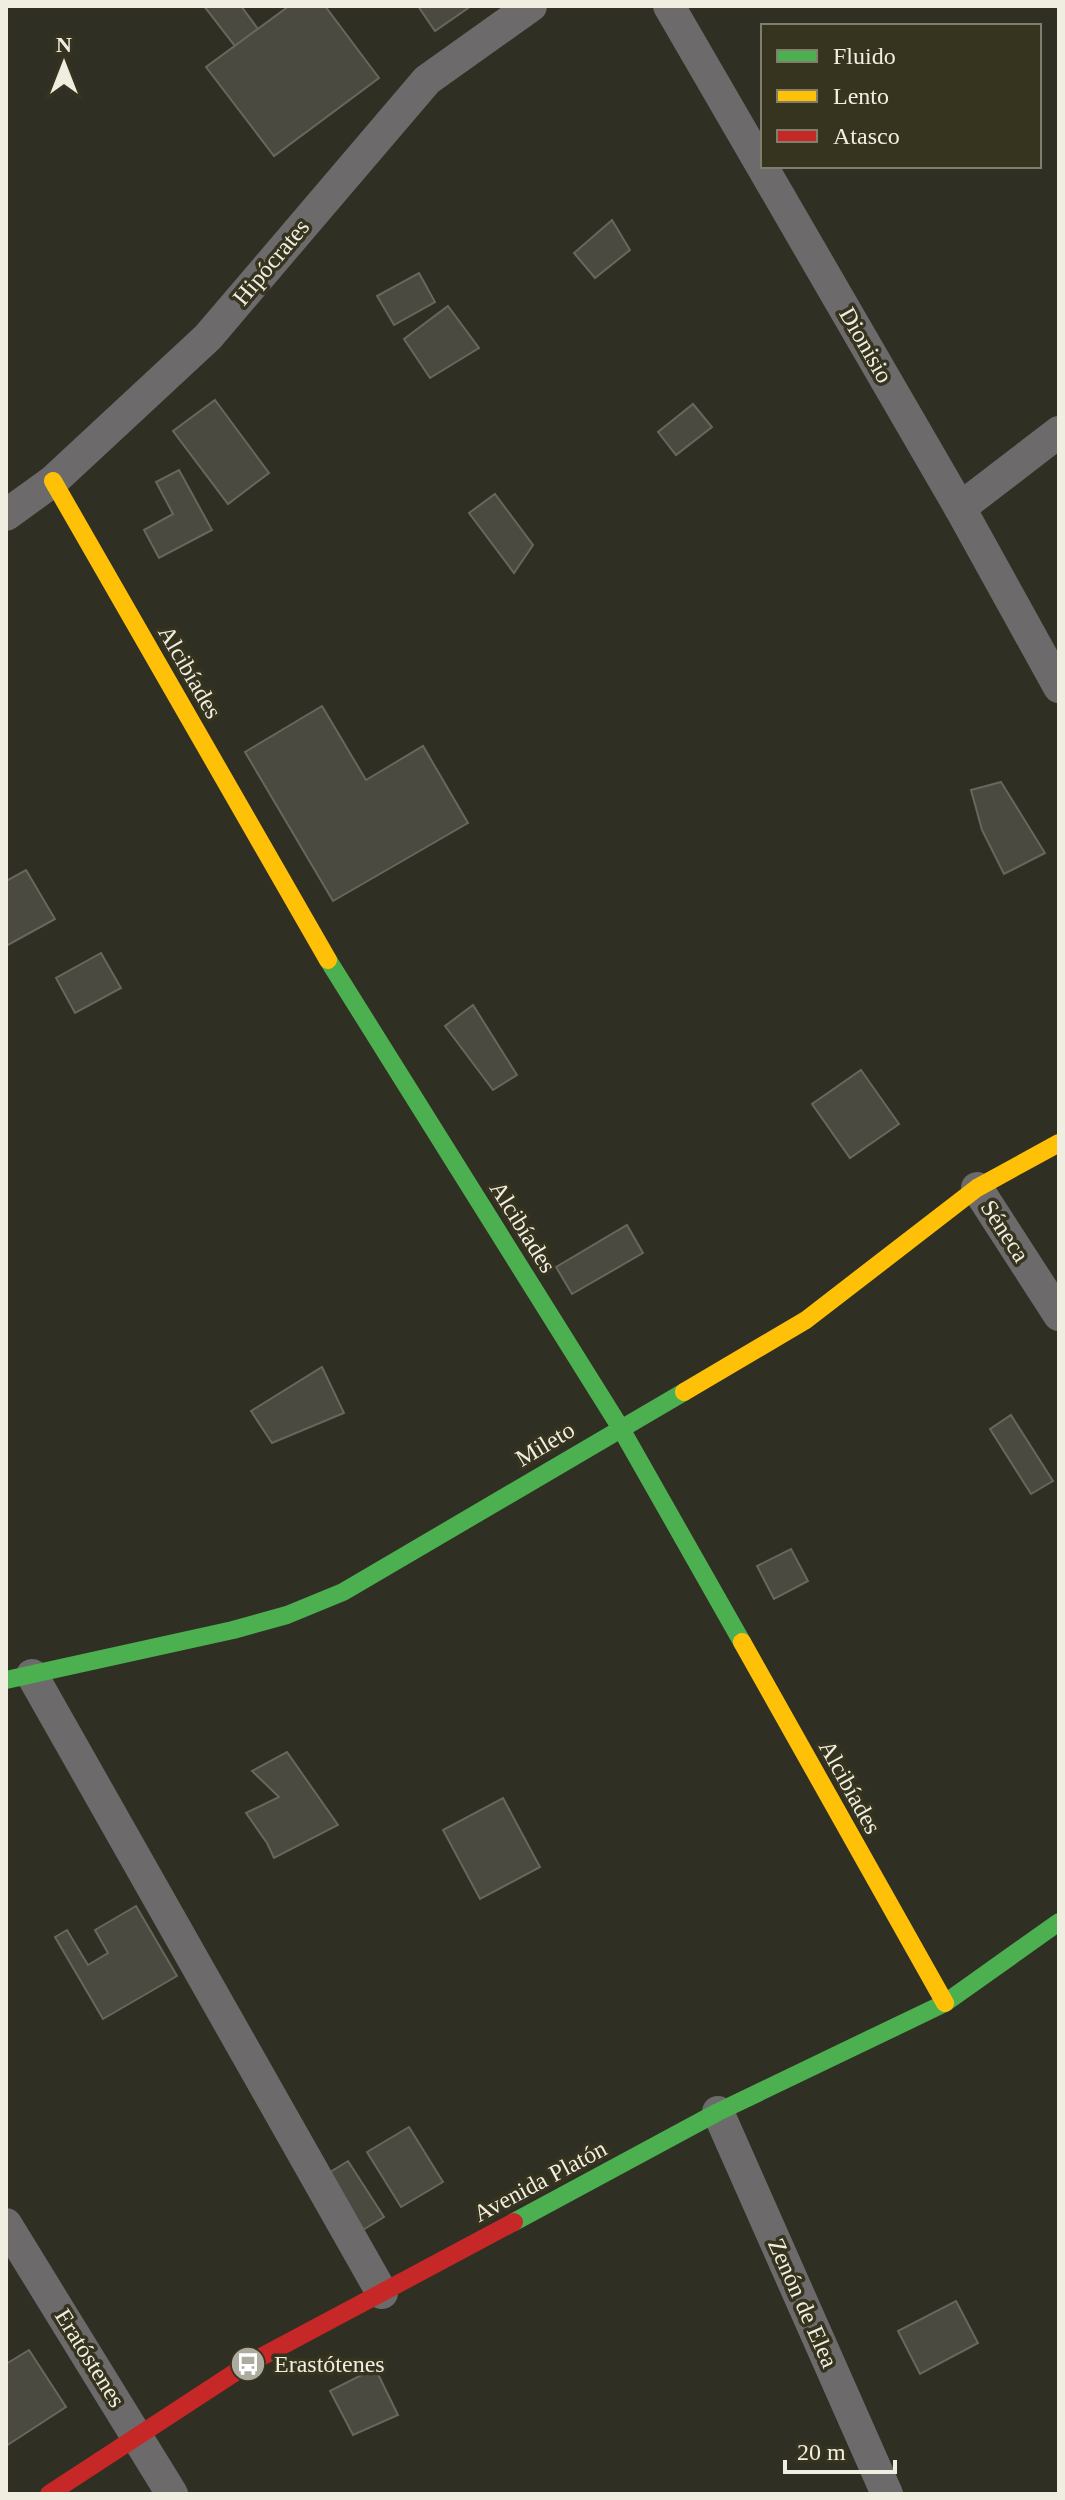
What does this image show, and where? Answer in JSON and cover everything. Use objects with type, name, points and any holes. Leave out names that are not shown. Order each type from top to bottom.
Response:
[{"type":"street","name":"Hipócrates","points":[[6,515],[53,481],[208,337],[427,80],[531,6]]},
{"type":"street","name":"Dionisio","points":[[669,6],[761,165]]},
{"type":"street","name":"Dionisio","points":[[763,168],[960,508],[1059,687]]},
{"type":"street","points":[[960,508],[1059,432]]},
{"type":"street","name":"Alcibíades","points":[[53,481],[331,964],[620,1427],[945,2003]]},
{"type":"street","name":"Mileto","points":[[19,1677],[233,1630],[287,1615],[343,1592],[806,1320],[977,1188],[1059,1143]]},
{"type":"street","name":"Séneca","points":[[977,1188],[1059,1315]]},
{"type":"street","points":[[19,1677],[382,2293]]},
{"type":"street","name":"Avenida Platón","points":[[49,2494],[248,2364],[718,2112],[945,2003],[1059,1922]]},
{"type":"street","name":"Zenón de Elea","points":[[718,2112],[887,2494]]},
{"type":"street","name":"Eratóstenes","points":[[6,2224],[172,2494]]},
{"type":"building","points":[[204,6],[241,6],[258,29],[235,46]]},
{"type":"building","points":[[289,6],[325,6],[379,78],[274,156],[206,67]]},
{"type":"building","points":[[418,6],[471,6],[435,31]]},
{"type":"building","points":[[612,220],[630,250],[595,278],[574,253]]},
{"type":"building","points":[[419,273],[435,302],[394,325],[377,296]]},
{"type":"building","points":[[448,306],[479,348],[430,378],[404,339]]},
{"type":"building","points":[[215,400],[269,473],[228,504],[173,431]]},
{"type":"building","points":[[693,404],[712,427],[676,455],[658,432]]},
{"type":"building","points":[[179,470],[212,530],[159,558],[144,530],[173,514],[156,482]]},
{"type":"building","points":[[495,494],[533,545],[514,573],[469,513]]},
{"type":"building","points":[[322,706],[366,780],[423,746],[468,823],[333,901],[245,752]]},
{"type":"building","points":[[1001,782],[1045,853],[1004,874],[982,830],[971,790]]},
{"type":"building","points":[[26,870],[55,919],[6,946],[6,881]]},
{"type":"building","points":[[101,953],[121,988],[75,1013],[56,978]]},
{"type":"building","points":[[473,1005],[517,1075],[493,1090],[445,1026]]},
{"type":"building","points":[[861,1070],[899,1124],[850,1158],[812,1104]]},
{"type":"building","points":[[627,1225],[643,1253],[572,1294],[556,1267]]},
{"type":"building","points":[[322,1367],[344,1413],[272,1443],[251,1411]]},
{"type":"building","points":[[1011,1415],[1053,1481],[1031,1494],[990,1429]]},
{"type":"building","points":[[791,1549],[808,1581],[774,1599],[757,1566]]},
{"type":"building","points":[[287,1752],[338,1825],[274,1858],[246,1813],[279,1797],[252,1771]]},
{"type":"building","points":[[503,1798],[540,1867],[480,1899],[443,1830]]},
{"type":"building","points":[[136,1906],[177,1976],[103,2019],[55,1937],[67,1930],[88,1965],[108,1953],[95,1930]]},
{"type":"building","points":[[409,2127],[443,2182],[401,2207],[367,2152]]},
{"type":"building","points":[[348,2161],[384,2217],[363,2230],[327,2174]]},
{"type":"building","points":[[956,2301],[978,2343],[920,2374],[898,2331]]},
{"type":"building","points":[[29,2350],[66,2407],[6,2446],[6,2364]]},
{"type":"building","points":[[375,2368],[398,2415],[353,2435],[330,2391]]},
{"type":"traffic: fast","points":[[328,960],[620,1427],[742,1642]]},
{"type":"traffic: fast","points":[[6,1680],[233,1630],[287,1615],[343,1592],[684,1392]]},
{"type":"traffic: fast","points":[[514,2222],[718,2112],[945,2003],[1059,1922]]},
{"type":"traffic: slow","points":[[53,481],[328,960]]},
{"type":"traffic: slow","points":[[684,1392],[806,1320],[977,1188],[1059,1143]]},
{"type":"traffic: slow","points":[[742,1642],[945,2003]]},
{"type":"traffic: jam","points":[[49,2494],[248,2364],[514,2222]]},
{"type":"place","name":"Erastótenes","points":[[248,2364]]}]
